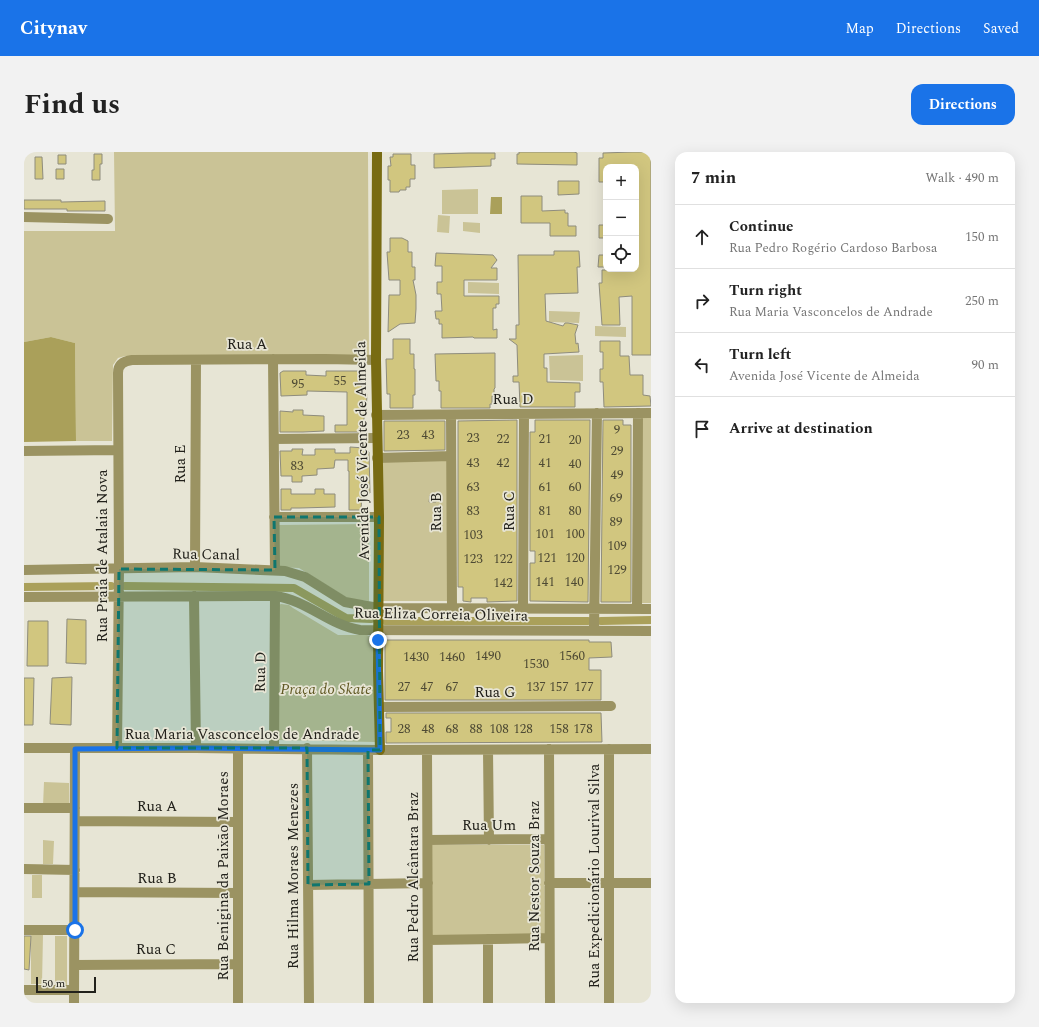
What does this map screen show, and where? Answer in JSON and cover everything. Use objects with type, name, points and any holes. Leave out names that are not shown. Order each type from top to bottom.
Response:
[{"type":"street","name":"Avenida José Vicente de Almeida","points":[[377,152],[376,438],[379,517],[378,630],[380,750]]},
{"type":"street","points":[[24,218],[108,219]]},
{"type":"street","name":"Rua A","points":[[120,365],[126,361],[273,359],[376,360]]},
{"type":"street","points":[[273,359],[275,570]]},
{"type":"street","name":"Rua E","points":[[195,568],[196,360]]},
{"type":"street","name":"Rua Praia de Atalaia Nova","points":[[117,748],[119,569],[118,373],[120,365]]},
{"type":"street","points":[[594,631],[596,609],[597,413]]},
{"type":"street","points":[[637,610],[638,413]]},
{"type":"street","name":"Rua D","points":[[376,415],[651,413]]},
{"type":"street","name":"Rua C","points":[[523,609],[524,414]]},
{"type":"street","name":"Rua B","points":[[451,415],[452,608]]},
{"type":"street","points":[[274,439],[376,438]]},
{"type":"street","points":[[24,451],[118,450]]},
{"type":"street","points":[[377,458],[451,456]]},
{"type":"street","points":[[274,517],[379,517]]},
{"type":"street","name":"Rua Canal","points":[[24,570],[195,568],[275,570],[296,573],[305,577],[345,602],[378,608]]},
{"type":"street","points":[[194,596],[196,748]]},
{"type":"street","name":"Rua D","points":[[274,749],[275,596]]},
{"type":"street","name":"Rua Eliza Correia Oliveira","points":[[24,597],[275,596],[291,599],[348,628],[378,630],[651,631]]},
{"type":"street","name":"Rua Eliza Correia Oliveira","points":[[378,608],[651,610]]},
{"type":"street","name":"Rua G","points":[[379,707],[611,706]]},
{"type":"street","name":"Rua Maria Vasconcelos de Andrade","points":[[24,748],[307,748],[368,750],[651,749]]},
{"type":"street","name":"Rua Hilma Moraes Menezes","points":[[307,748],[309,1003]]},
{"type":"street","points":[[74,1003],[75,749]]},
{"type":"street","name":"Rua Benigina da Paixão Moraes","points":[[238,749],[238,1003]]},
{"type":"street","name":"Rua Nestor Souza Braz","points":[[549,749],[550,1003]]},
{"type":"street","name":"Rua Expedicionário Lourival Silva","points":[[609,749],[609,1003]]},
{"type":"street","points":[[368,750],[368,1003]]},
{"type":"street","name":"Rua Pedro Alcântara Braz","points":[[427,750],[428,1003]]},
{"type":"street","points":[[488,750],[489,840]]},
{"type":"street","points":[[24,808],[75,808]]},
{"type":"street","name":"Rua A","points":[[75,821],[238,822]]},
{"type":"street","name":"Rua Um","points":[[428,840],[549,840]]},
{"type":"street","points":[[24,869],[75,870]]},
{"type":"street","points":[[308,885],[428,882]]},
{"type":"street","points":[[549,883],[651,884]]},
{"type":"street","name":"Rua B","points":[[75,892],[238,893]]},
{"type":"street","points":[[24,930],[75,930]]},
{"type":"street","points":[[428,940],[550,938]]},
{"type":"street","points":[[488,939],[488,1003]]},
{"type":"street","name":"Rua C","points":[[75,965],[238,964]]},
{"type":"street","points":[[24,990],[74,990]]},
{"type":"highlighted area","points":[[274,517],[379,517],[380,750],[368,750],[369,884],[308,885],[307,748],[117,748],[119,569],[275,570]]},
{"type":"green space","points":[[114,152],[368,152],[369,357],[125,356],[118,358],[113,365],[112,441],[76,441],[75,343],[51,337],[24,342],[24,231],[115,231]]},
{"type":"green space","points":[[478,189],[478,214],[442,214],[442,190]]},
{"type":"green space","points":[[438,215],[450,216],[449,233],[437,232]]},
{"type":"green space","points":[[463,222],[480,223],[480,233],[463,231]]},
{"type":"green space","points":[[468,282],[499,283],[499,294],[468,293]]},
{"type":"green space","points":[[549,311],[580,312],[579,323],[549,322]]},
{"type":"green space","points":[[595,326],[626,327],[626,337],[595,336]]},
{"type":"green space","points":[[583,355],[583,381],[550,380],[549,356]]},
{"type":"green space","points":[[641,417],[651,417],[651,603],[640,603]]},
{"type":"green space","points":[[383,460],[449,460],[449,601],[383,601]]},
{"type":"green space","points":[[369,524],[369,601],[349,599],[299,568],[279,567],[279,525]]},
{"type":"green space","name":"Praça do Skate","points":[[279,605],[289,605],[338,635],[367,635],[373,638],[375,742],[278,740]]},
{"type":"green space","points":[[44,782],[69,783],[69,805],[43,806]]},
{"type":"green space","points":[[43,840],[54,841],[53,864],[43,864]]},
{"type":"green space","points":[[431,845],[544,845],[545,936],[432,936]]},
{"type":"green space","points":[[32,875],[42,875],[42,898],[32,898]]},
{"type":"green space","points":[[31,935],[43,935],[42,984],[31,984]]},
{"type":"green space","points":[[55,936],[67,936],[67,986],[55,986]]},
{"type":"shaded area","points":[[491,197],[502,197],[502,214],[490,214]]},
{"type":"shaded area","points":[[51,337],[75,343],[76,441],[24,442],[24,342]]},
{"type":"building","points":[[519,152],[574,152],[577,153],[577,165],[517,164],[517,154],[519,154]]},
{"type":"building","points":[[651,152],[651,355],[632,355],[632,296],[619,297],[620,325],[602,325],[599,283],[602,283],[602,270],[603,272],[639,272],[639,164],[603,164],[603,182],[599,182],[599,158],[603,158],[603,153]]},
{"type":"building","points":[[495,153],[495,159],[491,159],[491,166],[434,168],[434,154]]},
{"type":"building","points":[[94,154],[102,154],[102,164],[100,164],[100,180],[92,180],[92,170],[94,170]]},
{"type":"building","points":[[393,154],[411,154],[411,165],[415,165],[415,179],[410,179],[410,187],[406,187],[406,190],[400,190],[399,192],[390,192],[390,180],[388,180],[388,166],[391,166],[390,157],[393,157]]},
{"type":"building","points":[[58,155],[66,155],[66,164],[58,164]]},
{"type":"building","points":[[35,157],[42,157],[43,179],[35,179]]},
{"type":"building","points":[[56,169],[64,169],[64,179],[56,179]]},
{"type":"building","points":[[558,181],[579,181],[579,194],[558,195]]},
{"type":"building","points":[[521,196],[542,196],[542,211],[565,210],[565,213],[568,213],[568,226],[576,226],[576,236],[550,236],[550,223],[521,223]]},
{"type":"building","points":[[24,200],[61,200],[61,202],[105,201],[105,211],[24,209]]},
{"type":"building","points":[[599,225],[603,225],[603,238],[599,238]]},
{"type":"building","points":[[390,238],[402,238],[408,241],[408,252],[412,252],[412,267],[415,267],[415,280],[413,280],[416,295],[416,309],[415,323],[400,324],[388,332],[389,295],[400,295],[400,280],[389,280],[387,252],[390,252]]},
{"type":"building","points":[[554,251],[579,251],[580,267],[577,267],[578,293],[545,294],[546,321],[563,326],[565,323],[578,325],[575,334],[579,352],[544,354],[544,368],[547,368],[547,382],[580,383],[580,392],[575,392],[575,407],[520,407],[519,382],[513,382],[513,376],[518,376],[517,345],[509,339],[516,339],[516,325],[519,325],[518,255],[554,255]]},
{"type":"building","points":[[436,253],[493,255],[497,260],[491,268],[497,268],[497,280],[464,280],[464,296],[499,296],[499,304],[496,304],[496,308],[493,308],[493,330],[497,329],[497,338],[442,338],[442,324],[439,324],[439,319],[436,319],[435,311],[442,311],[441,294],[437,294],[437,282],[442,282],[442,266],[435,266]]},
{"type":"building","points":[[599,255],[603,255],[603,267],[598,267]]},
{"type":"building","points":[[393,339],[410,339],[410,354],[414,354],[415,369],[415,395],[413,395],[413,408],[390,408],[390,394],[387,394],[386,359],[393,359]]},
{"type":"building","points":[[600,341],[620,341],[620,356],[629,356],[630,375],[643,375],[643,395],[650,396],[651,406],[604,407],[603,382],[600,382],[600,369],[603,369],[603,352],[600,352]]},
{"type":"building","points":[[495,353],[495,388],[490,408],[441,408],[441,391],[439,391],[439,381],[436,381],[435,354]]},
{"type":"building","points":[[283,371],[306,371],[306,375],[326,376],[326,371],[361,371],[362,394],[367,394],[366,413],[364,413],[364,432],[335,432],[335,425],[347,425],[347,392],[307,391],[307,395],[281,396],[280,373]]},
{"type":"building","points":[[293,410],[303,410],[303,415],[324,416],[324,431],[280,432],[280,411],[293,412]]},
{"type":"building","points":[[517,420],[517,601],[487,602],[487,598],[471,598],[471,602],[463,601],[463,587],[458,587],[458,421]]},
{"type":"building","points":[[535,420],[590,420],[588,602],[530,601],[530,563],[535,563],[535,551],[530,551],[530,432],[535,432]]},
{"type":"building","points":[[603,420],[623,420],[623,425],[631,425],[631,602],[601,602]]},
{"type":"building","points":[[384,421],[445,421],[445,450],[384,451]]},
{"type":"building","points":[[350,447],[365,448],[369,452],[370,493],[362,493],[361,510],[349,510],[348,460],[335,460],[334,468],[317,469],[317,475],[302,476],[302,482],[292,482],[292,476],[281,476],[280,451],[303,449],[302,455],[315,455],[315,449],[335,449],[335,453],[350,453]]},
{"type":"building","points":[[281,489],[291,489],[291,494],[315,494],[315,489],[324,489],[324,494],[335,494],[335,507],[291,508],[291,510],[281,510]]},
{"type":"building","points":[[430,495],[437,495],[436,502],[429,502]]},
{"type":"building","points":[[67,619],[86,620],[86,664],[66,663]]},
{"type":"building","points":[[28,621],[48,621],[48,666],[27,666]]},
{"type":"building","points":[[385,640],[589,640],[589,642],[611,642],[612,657],[589,658],[589,670],[601,670],[601,700],[385,700]]},
{"type":"building","points":[[72,677],[71,725],[50,724],[52,678]]},
{"type":"building","points":[[24,678],[34,678],[33,725],[24,725]]},
{"type":"building","points":[[386,713],[601,713],[602,742],[386,743],[386,732],[391,732],[391,718],[386,718]]},
{"type":"building","points":[[24,936],[31,936],[29,970],[24,969]]},
{"type":"waterway","points":[[24,587],[111,586]]},
{"type":"waterway","points":[[125,586],[294,588],[346,618],[371,619]]},
{"type":"waterway","points":[[601,621],[651,620]]},
{"type":"waterway","points":[[385,621],[588,621]]},
{"type":"route","points":[[75,930],[75,749],[307,748],[380,750],[378,640]]}]
